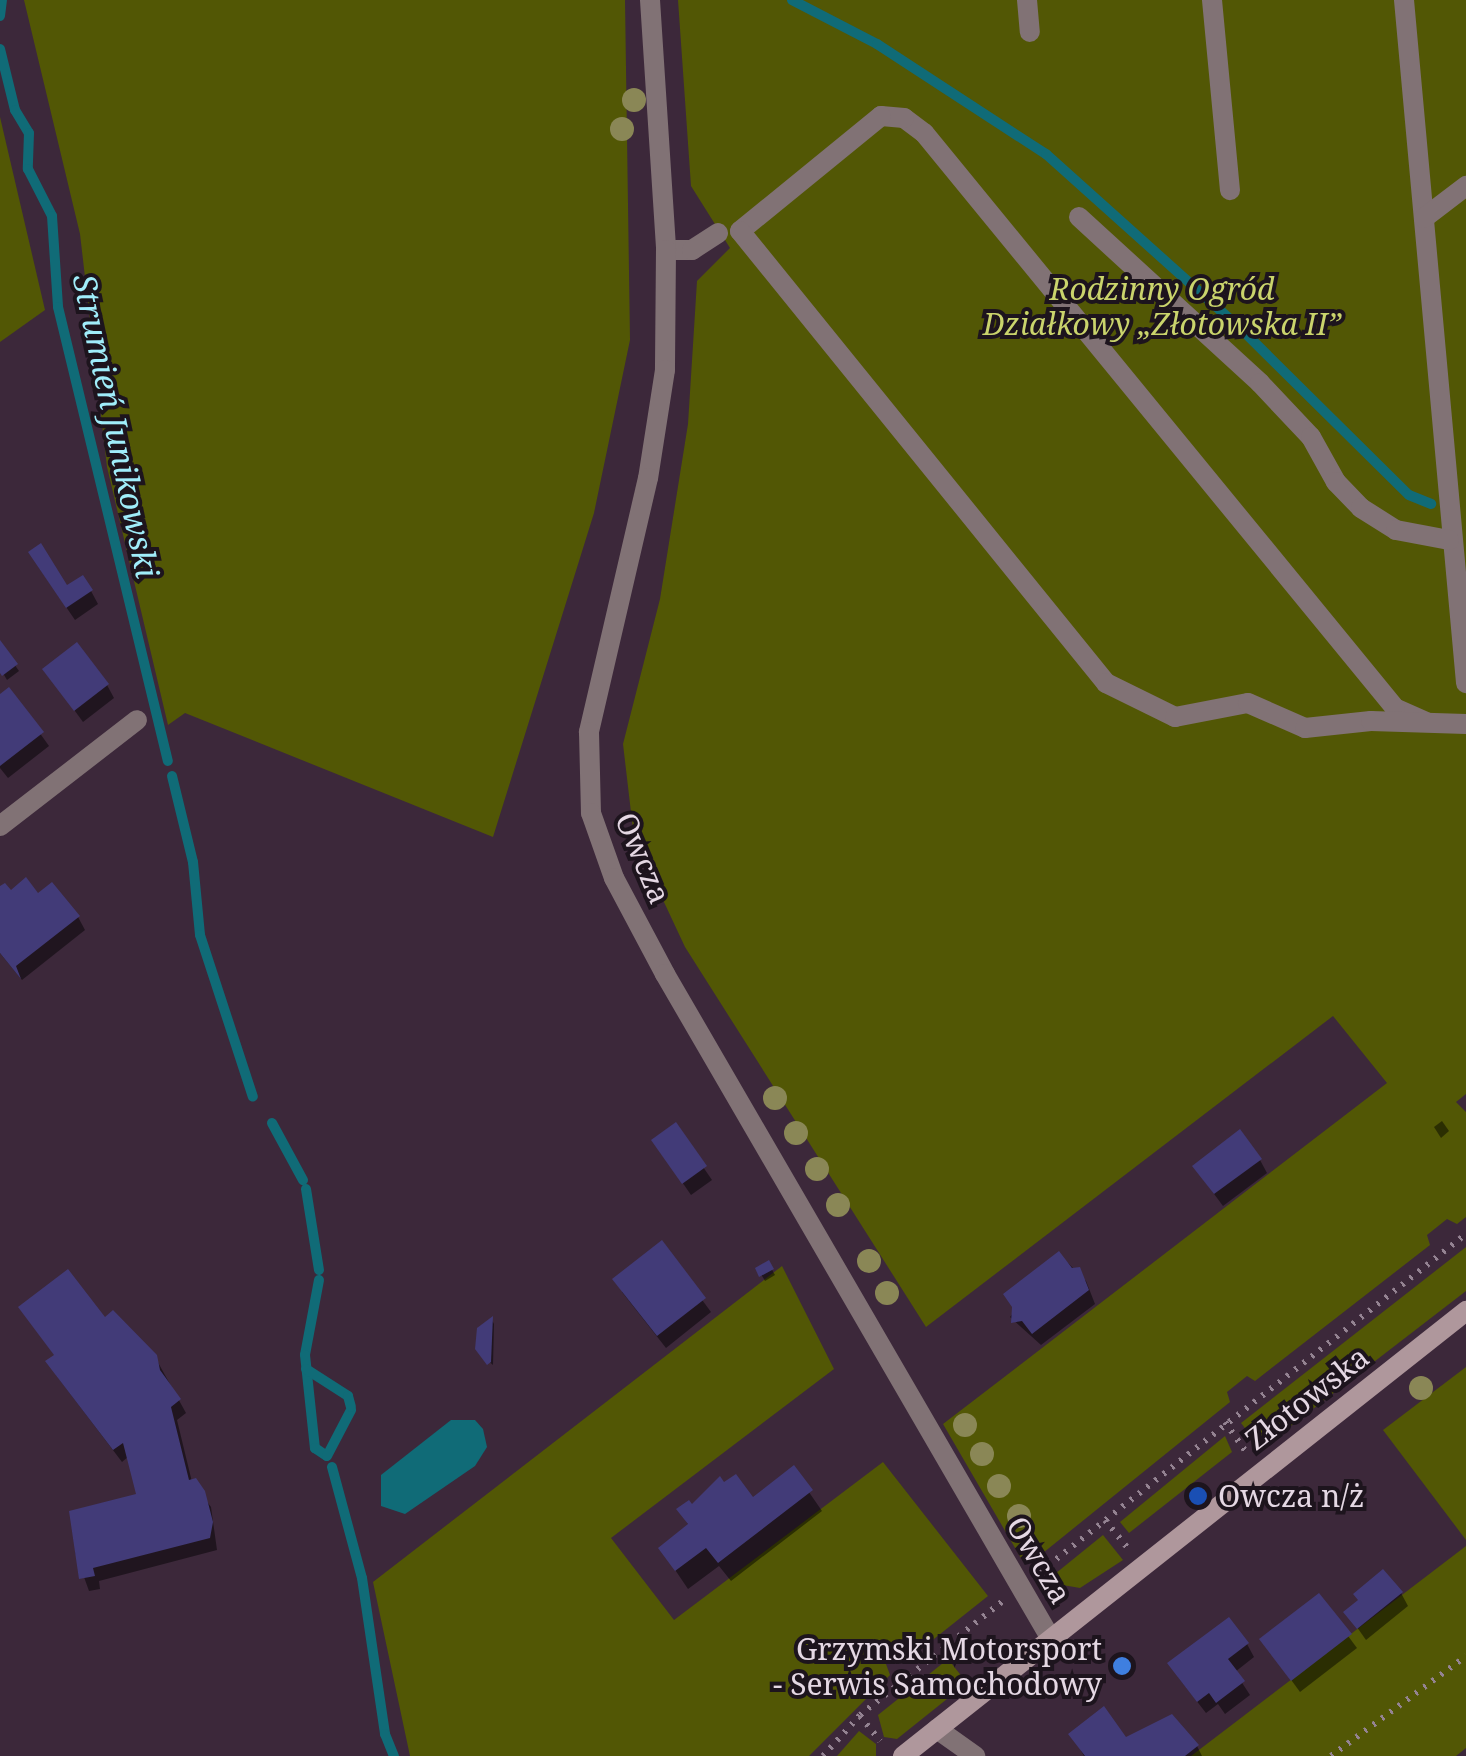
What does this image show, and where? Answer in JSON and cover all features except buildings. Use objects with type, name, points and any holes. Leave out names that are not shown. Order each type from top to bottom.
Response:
[{"type":"street","name":"Owcza","points":[[650,0],[666,250],[659,422],[589,732],[586,784],[596,833],[674,991],[1051,1639]]},
{"type":"street","points":[[1027,0],[1030,32]]},
{"type":"street","points":[[1212,0],[1230,190]]},
{"type":"street","points":[[1404,0],[1450,540],[1466,683]]},
{"type":"street","points":[[666,250],[692,250],[718,233],[740,231],[881,116],[904,118],[936,148],[1395,708],[1426,722]]},
{"type":"street","points":[[1424,218],[1466,186]]},
{"type":"street","points":[[1079,217],[1260,383],[1311,437],[1336,482],[1361,508],[1396,530],[1450,540]]},
{"type":"street","points":[[740,231],[1106,684],[1175,717],[1248,703],[1306,728],[1466,724]]},
{"type":"street","points":[[1448,501],[1466,487]]},
{"type":"street","points":[[0,826],[137,720]]},
{"type":"street","name":"Złotowska","points":[[903,1756],[1466,1311]]},
{"type":"street","points":[[937,1729],[975,1756]]},
{"type":"path","points":[[1035,1576],[1466,1234]]},
{"type":"path","points":[[823,1756],[860,1716],[1004,1601]]},
{"type":"path","points":[[1331,1756],[1466,1656]]},
{"type":"path","points":[[860,1716],[888,1756]]},
{"type":"green space","points":[[24,0],[625,0],[630,340],[594,513],[493,837],[185,713],[168,725],[107,467],[80,234]]},
{"type":"green space","name":"Rodzinny Ogród Działkowy „Złotowska II”","points":[[678,0],[1466,0],[1466,1094],[1456,1102],[1466,1112],[1466,1217],[1457,1224],[1447,1219],[1427,1235],[1430,1245],[1255,1381],[1247,1376],[1227,1392],[1230,1402],[1038,1557],[1033,1552],[1022,1560],[943,1424],[1387,1083],[1333,1016],[926,1327],[685,947],[634,838],[623,744],[660,599],[688,424],[697,281],[730,248],[691,186]]},
{"type":"green space","points":[[0,117],[45,310],[0,342]]},
{"type":"green space","points":[[1466,1247],[1466,1291],[1261,1449],[1241,1423]]},
{"type":"green space","points":[[782,1266],[834,1369],[611,1538],[674,1620],[883,1462],[988,1596],[915,1654],[907,1648],[886,1664],[890,1675],[809,1756],[410,1756],[373,1582]]},
{"type":"green space","points":[[1466,1367],[1466,1540],[1383,1430]]},
{"type":"green space","points":[[1225,1436],[1232,1452],[1129,1533],[1120,1522]]},
{"type":"green space","points":[[1103,1535],[1123,1560],[1080,1588],[1045,1582]]},
{"type":"green space","points":[[1466,1546],[1466,1748],[1456,1756],[1191,1756]]},
{"type":"green space","points":[[948,1659],[967,1683],[897,1739],[884,1737],[878,1715]]},
{"type":"green space","points":[[859,1731],[876,1744],[876,1756],[837,1756]]},
{"type":"water","points":[[451,1420],[475,1420],[483,1429],[487,1447],[475,1466],[405,1514],[381,1506],[381,1475]]},
{"type":"waterway","name":"Strumień Junikowski","points":[[0,16],[2,0]]},
{"type":"waterway","points":[[792,0],[877,44],[1046,154],[1232,321]]},
{"type":"waterway","name":"Strumień Junikowski","points":[[0,49],[15,110],[29,133],[28,169],[52,216],[58,307],[168,761]]},
{"type":"waterway","points":[[1238,326],[1409,495],[1431,504]]},
{"type":"waterway","name":"Strumień Junikowski","points":[[172,776],[193,862],[200,935],[253,1097]]},
{"type":"waterway","name":"Strumień Junikowski","points":[[272,1123],[303,1180]]},
{"type":"waterway","name":"Strumień Junikowski","points":[[306,1189],[319,1270]]},
{"type":"waterway","name":"Strumień Junikowski","points":[[319,1280],[305,1355],[315,1448],[327,1456],[351,1410]]},
{"type":"waterway","name":"Strumień Junikowski","points":[[306,1369],[348,1396],[351,1407]]},
{"type":"waterway","name":"Strumień Junikowski","points":[[332,1467],[362,1578],[385,1734],[394,1756]]},
{"type":"place","name":"Owcza n/ż","points":[[1198,1496]]},
{"type":"place","name":"Grzymski Motorsport - Serwis Samochodowy","points":[[1122,1666]]}]
